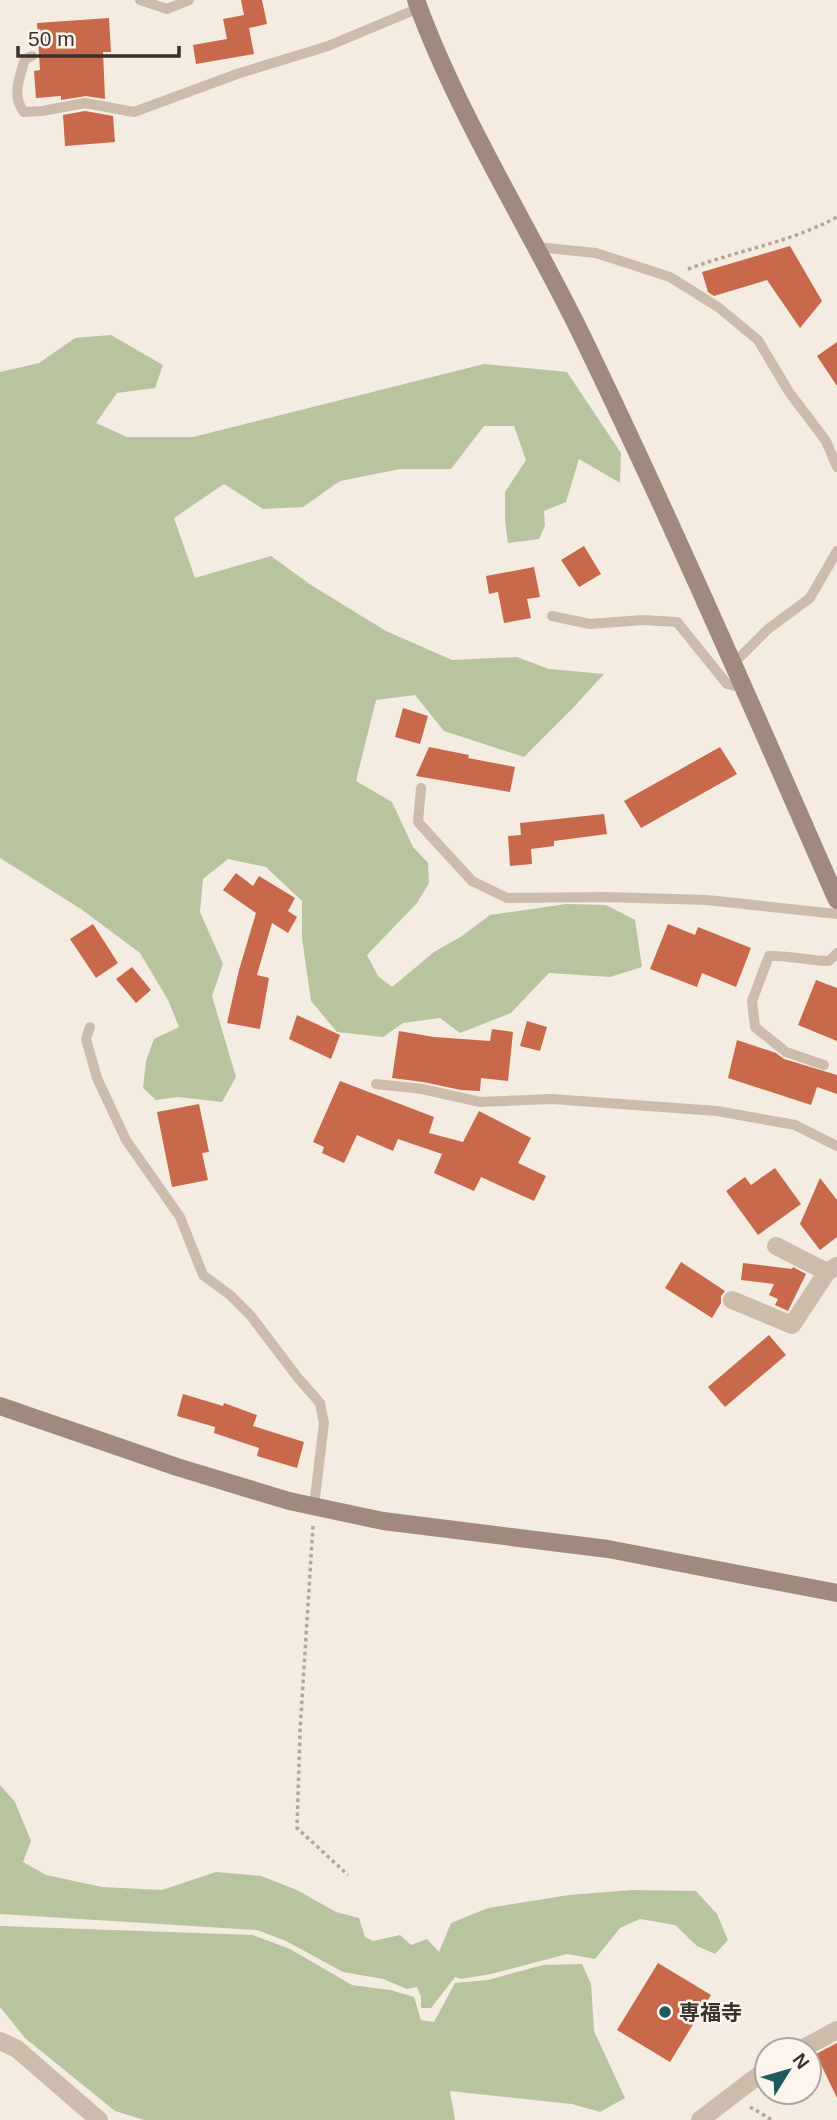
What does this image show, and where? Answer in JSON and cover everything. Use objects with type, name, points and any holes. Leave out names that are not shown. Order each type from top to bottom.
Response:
[{"type":"street","points":[[417,4],[452,84],[537,247],[644,464],[837,900]]},
{"type":"street","points":[[732,1300],[792,1325],[832,1269],[776,1247]]},
{"type":"street","points":[[0,1406],[177,1467],[314,1506],[383,1521],[608,1549],[837,1593]]},
{"type":"street","points":[[0,2041],[17,2049],[99,2120]]},
{"type":"street","points":[[700,2120],[753,2080]]},
{"type":"lane","points":[[140,0],[167,9],[189,0]]},
{"type":"lane","points":[[32,56],[25,59],[18,84],[17,103],[24,112],[85,103],[134,112],[237,74],[328,46],[417,4]]},
{"type":"lane","points":[[537,247],[596,253],[668,276],[718,307],[758,341],[789,392],[826,441],[837,467]]},
{"type":"lane","points":[[733,664],[768,629],[810,598],[837,551]]},
{"type":"lane","points":[[552,617],[590,624],[643,620],[677,622],[727,684],[743,688]]},
{"type":"lane","points":[[421,788],[418,822],[472,881],[507,898],[707,900],[837,914]]},
{"type":"lane","points":[[824,1065],[786,1052],[755,1027],[752,1001],[769,956],[789,955],[813,961],[829,961],[837,953]]},
{"type":"lane","points":[[90,1027],[86,1039],[97,1079],[127,1140],[180,1217],[203,1275],[230,1295],[251,1316],[320,1403],[324,1423],[314,1506]]},
{"type":"lane","points":[[376,1084],[422,1089],[480,1102],[552,1099],[718,1111],[795,1125],[837,1146]]},
{"type":"path","points":[[668,276],[743,250],[786,240],[837,217]]},
{"type":"path","points":[[314,1506],[300,1731],[297,1828],[348,1875]]},
{"type":"green space","points":[[111,335],[163,365],[155,388],[117,393],[96,423],[127,437],[193,437],[484,364],[567,372],[621,453],[620,483],[579,459],[566,502],[544,511],[545,526],[539,539],[508,543],[505,492],[526,460],[514,426],[484,426],[451,469],[400,469],[340,481],[303,507],[263,509],[224,484],[174,518],[195,578],[271,556],[311,585],[386,631],[452,660],[517,657],[549,669],[604,674],[524,757],[444,731],[415,695],[376,700],[356,781],[392,802],[413,847],[428,863],[429,883],[417,903],[367,955],[378,976],[392,987],[434,952],[490,915],[566,904],[606,905],[635,920],[642,967],[610,977],[549,973],[511,1013],[460,1033],[440,1018],[403,1023],[383,1037],[337,1032],[311,1001],[302,938],[302,901],[266,867],[228,859],[203,879],[200,912],[223,964],[212,996],[236,1077],[222,1102],[178,1097],[156,1100],[143,1088],[146,1061],[154,1039],[179,1027],[168,1000],[140,953],[81,909],[0,858],[0,372],[39,363],[75,338]]},
{"type":"green space","points":[[0,1785],[15,1802],[31,1841],[23,1862],[46,1875],[102,1887],[162,1890],[216,1872],[261,1876],[297,1890],[336,1912],[359,1918],[365,1937],[373,1941],[400,1935],[411,1945],[427,1939],[439,1952],[451,1923],[488,1908],[569,1895],[632,1890],[696,1891],[717,1914],[728,1940],[715,1954],[697,1946],[675,1925],[640,1919],[620,1928],[595,1959],[567,1954],[491,1974],[461,1979],[455,1977],[431,2008],[421,2008],[417,1987],[407,1989],[383,1979],[343,1972],[286,1941],[257,1930],[0,1914]]},
{"type":"green space","points":[[0,1926],[253,1935],[290,1949],[352,1985],[390,1990],[414,1997],[421,2020],[434,2022],[455,1983],[488,1980],[543,1965],[582,1964],[591,1984],[594,2031],[625,2098],[600,2112],[572,2104],[450,2091],[455,2120],[144,2120],[115,2111],[25,2038],[0,2007]]},
{"type":"building","points":[[241,0],[262,0],[267,24],[249,28],[254,54],[196,64],[193,45],[227,39],[223,19],[244,15]]},
{"type":"building","points":[[109,18],[111,52],[103,52],[105,99],[86,96],[61,100],[61,96],[36,98],[34,71],[40,70],[37,23]]},
{"type":"building","points":[[85,111],[113,116],[115,142],[65,146],[63,115]]},
{"type":"building","points":[[790,246],[822,301],[800,328],[767,280],[714,296],[708,292],[702,272]]},
{"type":"building","points":[[837,342],[837,386],[817,356]]},
{"type":"building","points":[[584,546],[601,574],[579,587],[561,560]]},
{"type":"building","points":[[534,567],[540,597],[527,599],[531,618],[504,623],[498,592],[489,594],[486,576]]},
{"type":"building","points":[[403,708],[428,716],[420,744],[395,737]]},
{"type":"building","points":[[429,747],[515,767],[510,792],[416,776]]},
{"type":"building","points":[[720,747],[737,774],[641,828],[624,801]]},
{"type":"building","points":[[604,814],[607,834],[554,841],[554,846],[531,849],[532,864],[510,866],[508,836],[521,835],[520,823]]},
{"type":"building","points":[[236,873],[253,886],[259,876],[295,898],[288,911],[297,917],[288,933],[272,923],[257,975],[269,978],[260,1029],[227,1023],[256,913],[223,890]]},
{"type":"building","points":[[93,924],[118,963],[96,978],[70,939]]},
{"type":"building","points":[[668,924],[695,935],[698,927],[751,948],[736,987],[702,973],[697,987],[650,969]]},
{"type":"building","points":[[132,967],[151,990],[136,1003],[116,979]]},
{"type":"building","points":[[816,980],[837,988],[837,1041],[798,1025]]},
{"type":"building","points":[[297,1015],[340,1035],[331,1059],[289,1039]]},
{"type":"building","points":[[527,1021],[547,1027],[540,1051],[520,1046]]},
{"type":"building","points":[[492,1029],[513,1032],[508,1081],[481,1078],[480,1091],[392,1078],[399,1031],[434,1037],[490,1041]]},
{"type":"building","points":[[737,1040],[776,1053],[784,1059],[837,1075],[837,1094],[817,1087],[811,1105],[728,1078]]},
{"type":"building","points":[[340,1081],[434,1117],[429,1133],[463,1142],[479,1111],[531,1138],[518,1163],[546,1176],[534,1201],[481,1177],[474,1191],[434,1173],[442,1154],[398,1139],[393,1151],[357,1135],[344,1163],[322,1153],[324,1147],[313,1142]]},
{"type":"building","points":[[199,1104],[209,1152],[202,1153],[208,1180],[172,1187],[157,1112]]},
{"type":"building","points":[[775,1168],[801,1204],[758,1235],[726,1191],[745,1177],[751,1185]]},
{"type":"building","points":[[820,1178],[837,1200],[837,1237],[820,1250],[800,1224]]},
{"type":"building","points":[[681,1262],[725,1291],[712,1318],[665,1288]]},
{"type":"building","points":[[743,1263],[793,1267],[806,1274],[788,1311],[775,1305],[778,1299],[769,1295],[774,1284],[741,1280]]},
{"type":"building","points":[[769,1335],[786,1355],[725,1407],[708,1387]]},
{"type":"building","points":[[183,1394],[223,1406],[224,1403],[257,1415],[253,1426],[304,1442],[297,1468],[257,1456],[259,1448],[214,1433],[215,1427],[177,1416]]},
{"type":"building","points":[[658,1963],[711,1995],[670,2062],[617,2030]]},
{"type":"building","points":[[837,2043],[837,2098],[823,2069],[823,2050]]},
{"type":"place","name":"専福寺","points":[[665,2012]]}]
